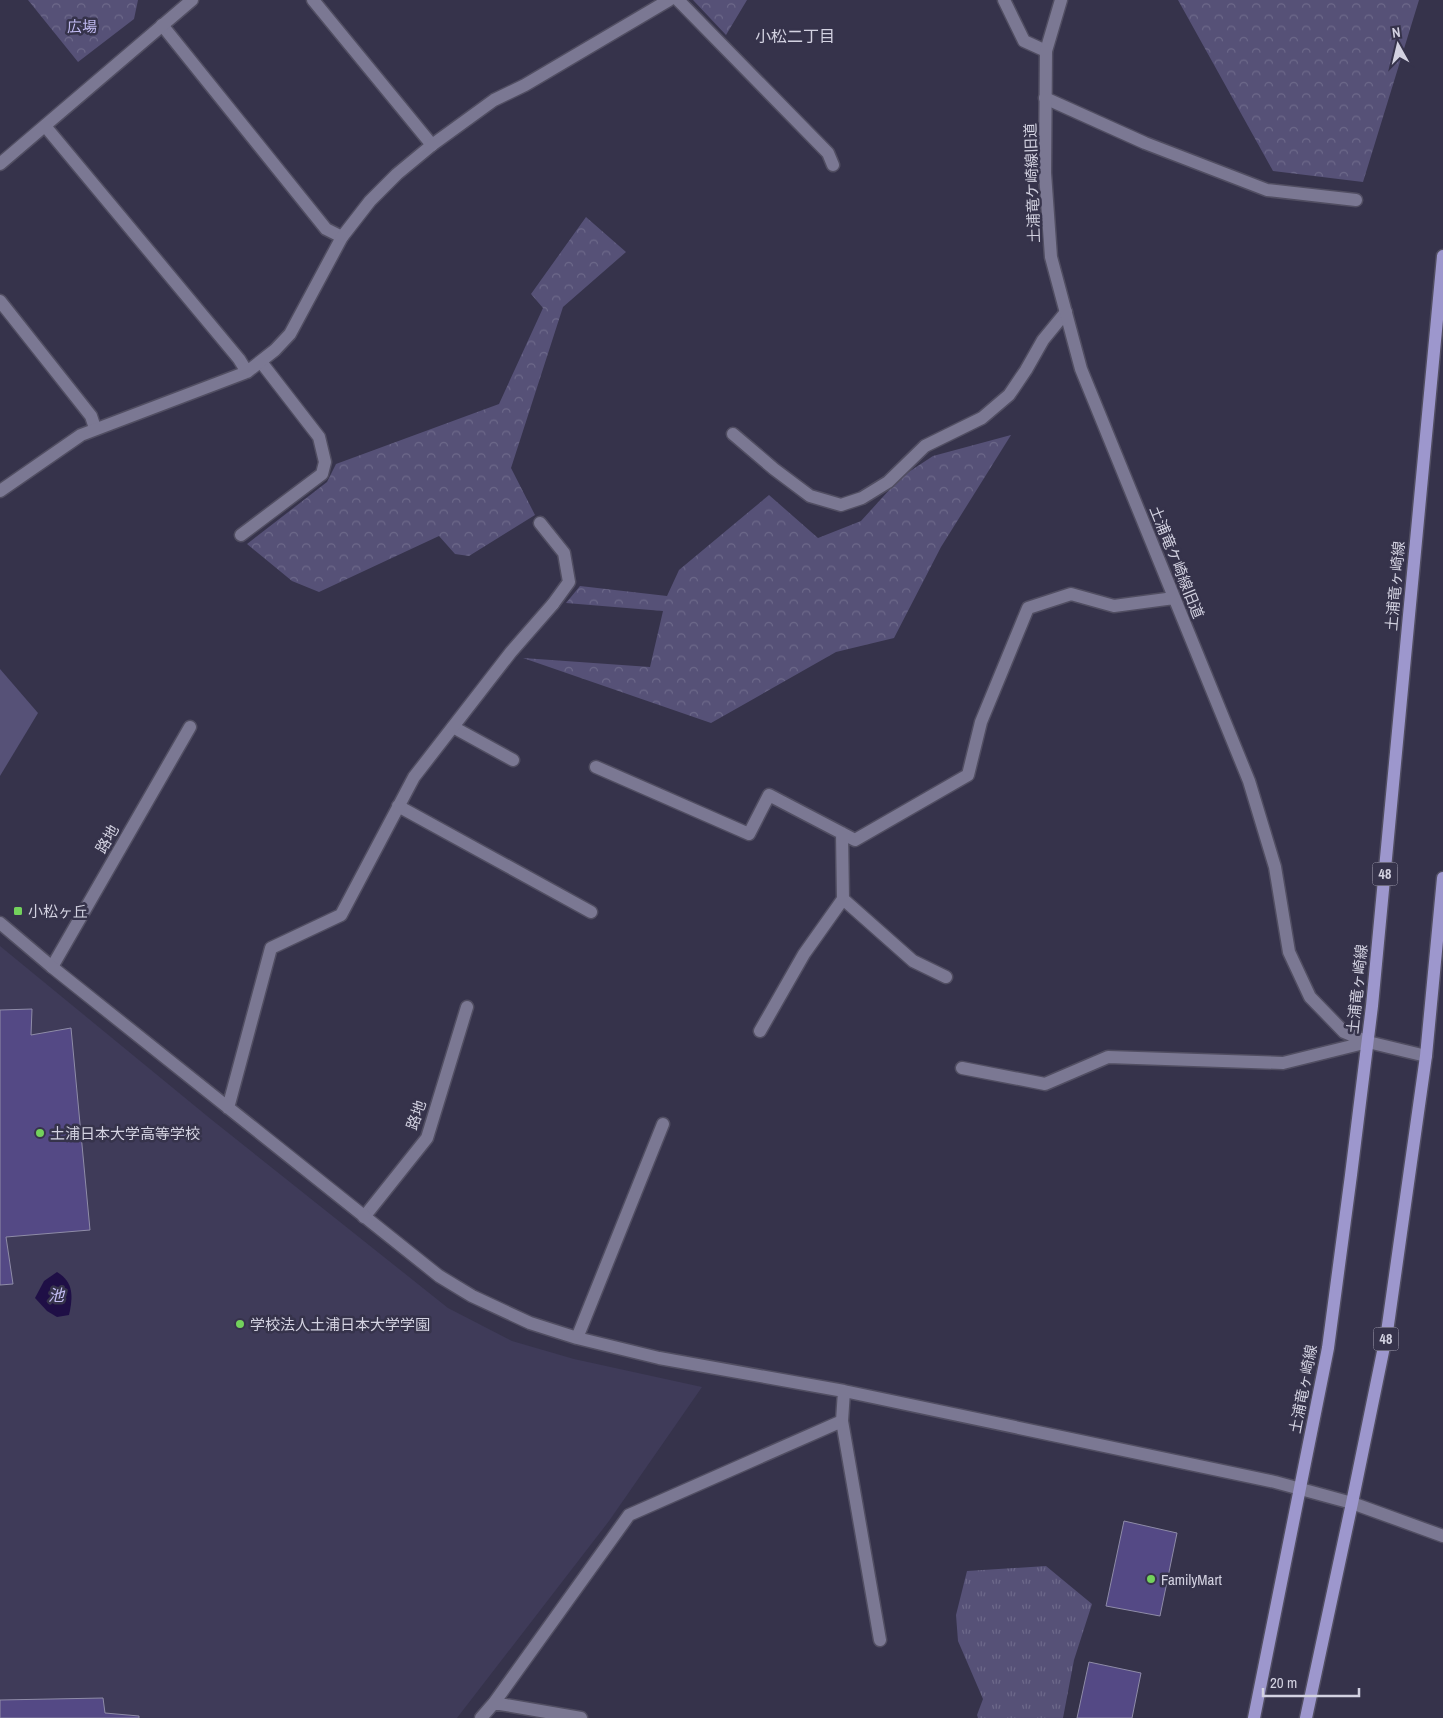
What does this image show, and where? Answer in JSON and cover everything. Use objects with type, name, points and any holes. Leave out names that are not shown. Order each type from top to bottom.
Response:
[{"type":"main road","name":"土浦竜ヶ崎線","points":[[1254,1718],[1328,1348],[1368,1042],[1443,256]]},
{"type":"main road","name":"48","points":[[1306,1718],[1387,1332],[1426,1056],[1443,878]]},
{"type":"street","points":[[313,0],[432,145]]},
{"type":"street","points":[[0,491],[81,435],[95,428],[247,372],[261,362],[290,334],[342,237],[370,201],[397,174],[432,145],[494,100],[525,85],[669,0]]},
{"type":"street","points":[[678,0],[828,153],[833,165]]},
{"type":"street","points":[[1004,0],[1024,41],[1046,51]]},
{"type":"street","name":"土浦竜ケ崎線旧道","points":[[1061,0],[1046,51],[1045,173],[1051,257],[1081,368],[1249,781],[1275,867],[1289,952],[1310,997],[1344,1032],[1368,1042],[1426,1056]]},
{"type":"street","points":[[2,159],[45,126],[188,1]]},
{"type":"street","points":[[162,25],[326,229],[342,237]]},
{"type":"street","points":[[1046,98],[1145,142],[1266,190],[1356,200]]},
{"type":"street","points":[[45,126],[239,359],[247,372]]},
{"type":"street","points":[[0,301],[91,416],[95,428]]},
{"type":"street","points":[[733,434],[774,469],[810,496],[841,505],[862,498],[888,482],[925,446],[982,418],[1009,395],[1043,340],[1066,312]]},
{"type":"street","points":[[241,535],[322,474],[325,462],[319,437],[261,362]]},
{"type":"street","points":[[228,1108],[270,948],[341,915],[414,777],[511,652],[553,604],[569,582],[564,553],[540,523]]},
{"type":"street","points":[[596,767],[749,834],[769,795],[855,840],[968,775],[981,722],[1028,608],[1072,594],[1114,606],[1174,598]]},
{"type":"street","name":"路地","points":[[52,966],[190,727]]},
{"type":"street","points":[[453,727],[513,760]]},
{"type":"street","points":[[398,806],[591,912]]},
{"type":"street","points":[[760,1031],[804,954],[843,899],[842,833]]},
{"type":"street","points":[[843,899],[913,961],[946,976]]},
{"type":"street","points":[[0,923],[439,1276],[472,1296],[530,1323],[577,1338],[659,1358],[844,1391],[1275,1482],[1352,1503],[1443,1536]]},
{"type":"street","name":"路地","points":[[364,1217],[427,1138],[467,1007]]},
{"type":"street","points":[[962,1068],[1045,1084],[1108,1057],[1283,1063],[1368,1042]]},
{"type":"street","points":[[577,1338],[663,1124]]},
{"type":"street","points":[[844,1391],[842,1422],[880,1640]]},
{"type":"street","points":[[481,1718],[494,1703],[629,1515],[842,1422]]},
{"type":"street","points":[[494,1703],[581,1718]]},
{"type":"shaded area","name":"学校法人土浦日本大学学園","points":[[0,946],[212,1120],[448,1308],[512,1341],[574,1359],[702,1387],[609,1521],[457,1718],[0,1718]]},
{"type":"green space","name":"広場","points":[[28,0],[138,0],[134,19],[78,62]]},
{"type":"green space","points":[[693,0],[747,0],[726,35]]},
{"type":"green space","points":[[1178,0],[1419,0],[1363,182],[1273,171]]},
{"type":"green space","points":[[586,217],[626,252],[563,307],[511,468],[535,515],[469,556],[455,554],[439,536],[319,592],[292,581],[247,544],[327,482],[336,464],[499,404],[543,308],[531,294]]},
{"type":"green space","points":[[1011,435],[941,547],[894,638],[836,652],[711,723],[523,658],[650,667],[663,611],[566,603],[580,586],[667,596],[679,570],[769,495],[818,538],[861,521],[901,477],[933,456]]},
{"type":"green space","points":[[0,669],[38,713],[0,776]]},
{"type":"green space","points":[[1046,1566],[1092,1604],[1074,1660],[1063,1718],[978,1718],[977,1715],[983,1699],[958,1641],[956,1615],[967,1571]]},
{"type":"water","name":"池","points":[[57,1272],[67,1280],[71,1290],[71,1302],[69,1315],[57,1317],[47,1311],[35,1298],[44,1281]]},
{"type":"building","name":"土浦日本大学高等学校","points":[[32,1009],[31,1035],[71,1028],[90,1230],[6,1237],[13,1284],[0,1285],[0,1010]]},
{"type":"building","points":[[1124,1521],[1177,1533],[1160,1616],[1106,1606]]},
{"type":"building","points":[[1089,1662],[1141,1673],[1132,1718],[1077,1718]]},
{"type":"building","points":[[103,1698],[105,1713],[139,1716],[139,1718],[0,1718],[0,1700]]},
{"type":"place","name":"小松ヶ丘","points":[[18,911]]},
{"type":"place","name":"土浦日本大学高等学校","points":[[40,1133]]},
{"type":"place","name":"学校法人土浦日本大学学園","points":[[240,1324]]},
{"type":"place","name":"FamilyMart","points":[[1151,1579]]},
{"type":"district","name":"小松二丁目","points":[[795,36]]}]
